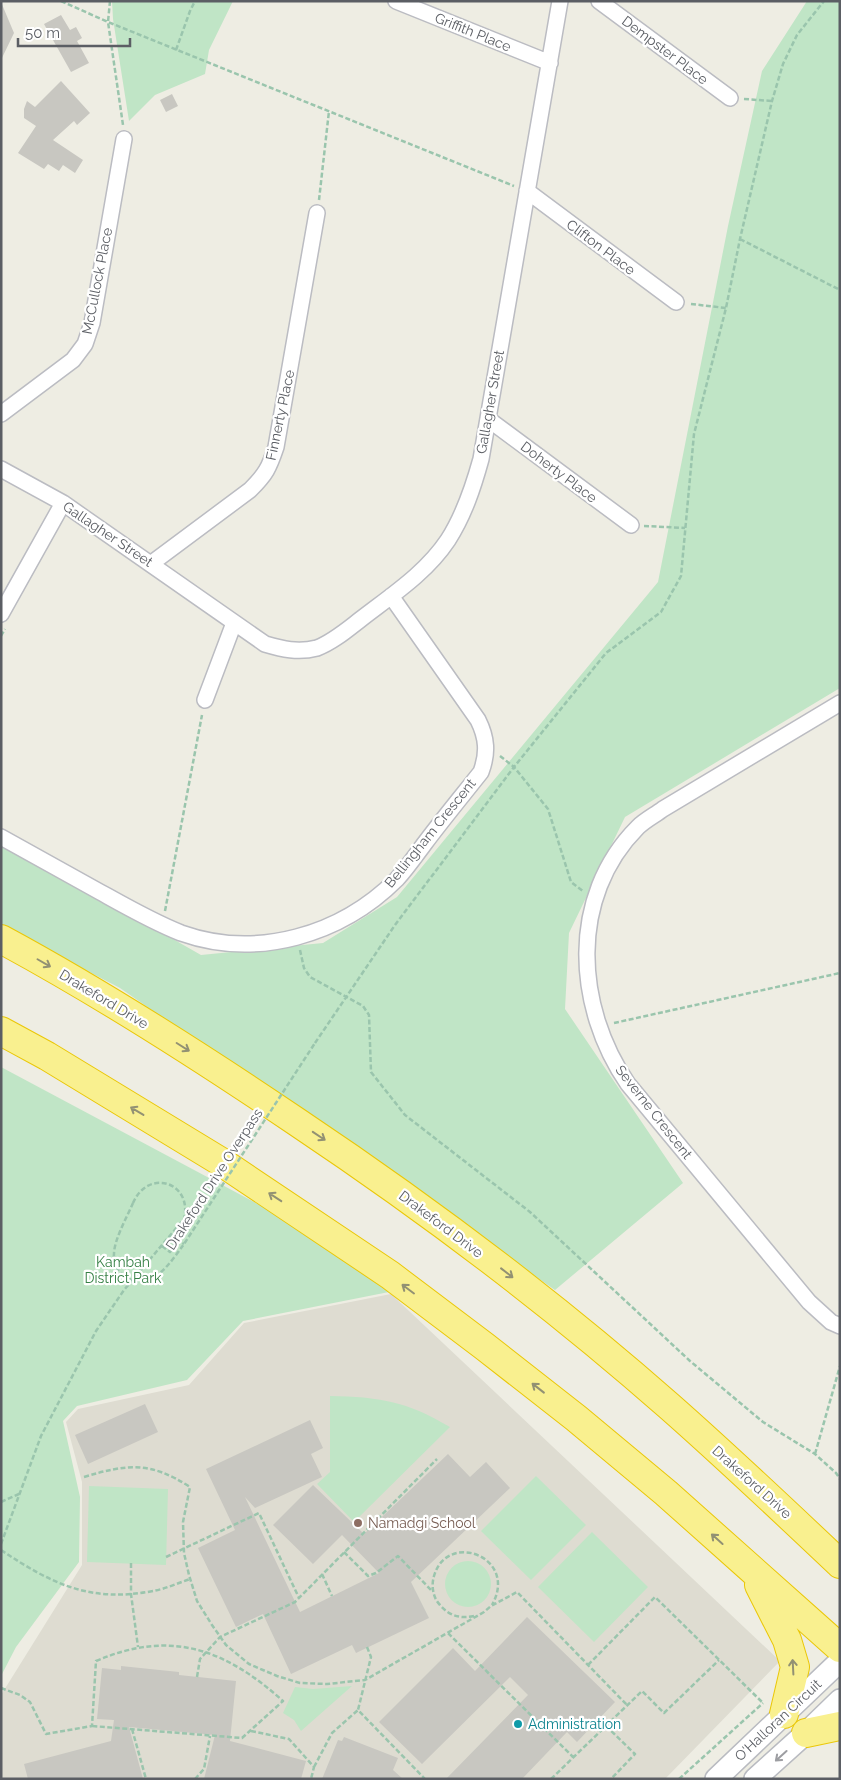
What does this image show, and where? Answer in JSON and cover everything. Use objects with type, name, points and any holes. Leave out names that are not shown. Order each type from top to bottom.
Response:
[{"type":"highway","name":"Drakeford Drive","points":[[1,939],[104,998],[232,1078],[355,1161],[449,1229],[540,1299],[669,1406],[840,1564]]},
{"type":"highway","points":[[1,1031],[47,1056],[223,1163],[390,1276],[576,1418],[666,1493],[840,1648]]},
{"type":"highway","points":[[797,1523],[840,1543]]},
{"type":"highway","points":[[753,1572],[787,1640],[795,1667],[770,1706]]},
{"type":"highway","points":[[806,1733],[840,1726]]},
{"type":"street","name":"Griffith Place","points":[[396,1],[550,63]]},
{"type":"street","name":"Gallagher Street","points":[[1,469],[63,503],[152,563],[265,644],[286,650],[296,651],[317,648],[336,638],[426,568],[447,542],[456,527],[471,495],[480,459],[560,1]]},
{"type":"street","name":"Dempster Place","points":[[599,1],[730,98]]},
{"type":"street","name":"McCullock Place","points":[[1,414],[65,367],[84,344],[92,323],[124,139]]},
{"type":"street","name":"Clifton Place","points":[[527,192],[676,302]]},
{"type":"street","name":"Finnerty Place","points":[[152,563],[250,490],[264,476],[269,467],[276,447],[317,214]]},
{"type":"street","name":"Doherty Place","points":[[488,419],[631,525]]},
{"type":"street","points":[[1,614],[63,503]]},
{"type":"street","name":"Bellingham Crescent","points":[[1,837],[147,918],[199,938],[217,942],[253,944],[288,940],[322,930],[362,908],[397,878],[481,772],[486,760],[487,746],[484,732],[478,720],[391,596]]},
{"type":"street","points":[[205,700],[234,623]]},
{"type":"street","name":"Severne Crescent","points":[[840,703],[663,809],[639,826],[619,849],[603,876],[592,907],[586,957],[589,991],[597,1025],[603,1041],[628,1084],[809,1302],[831,1322],[840,1326]]},
{"type":"street","name":"O'Halloran Circuit","points":[[716,1779],[770,1706],[840,1661]]},
{"type":"street","name":"O'Halloran Circuit","points":[[755,1779],[840,1700]]},
{"type":"path","points":[[61,1],[176,50],[527,192]]},
{"type":"path","points":[[110,1],[108,22],[123,119],[124,139]]},
{"type":"path","points":[[176,50],[195,1]]},
{"type":"path","name":"Drakeford Drive Overpass","points":[[161,1246],[184,1219],[186,1211],[185,1202],[175,1188],[159,1182],[142,1188],[136,1195],[115,1245],[114,1262],[123,1276],[138,1282],[154,1278],[168,1266],[346,995],[395,925],[514,766],[606,653],[661,612],[681,576],[694,434],[726,308],[772,100],[784,64],[797,35],[824,1]]},
{"type":"path","points":[[730,98],[772,100]]},
{"type":"path","points":[[317,214],[328,111]]},
{"type":"path","points":[[740,239],[840,290]]},
{"type":"path","points":[[676,302],[726,308]]},
{"type":"path","points":[[631,525],[685,528]]},
{"type":"path","points":[[162,924],[205,700]]},
{"type":"path","points":[[496,753],[514,766],[548,809],[572,882],[590,898]]},
{"type":"path","points":[[304,968],[310,977],[363,1006],[369,1015],[371,1072],[405,1115],[530,1212],[690,1361],[763,1422],[815,1454],[836,1472],[840,1479]]},
{"type":"path","points":[[597,1025],[609,1024],[840,973]]},
{"type":"path","points":[[1,1544],[41,1436],[96,1331],[124,1290],[161,1246],[170,1252],[177,1240],[184,1244]]},
{"type":"path","points":[[815,1454],[840,1366]]},
{"type":"path","points":[[197,1677],[200,1659],[220,1637],[299,1598],[437,1459]]},
{"type":"path","points":[[84,1477],[110,1469],[135,1466],[155,1469],[180,1480],[190,1487],[183,1522],[184,1548],[197,1601],[226,1645],[249,1664],[277,1676],[300,1683],[327,1684],[365,1680],[517,1592],[627,1706]]},
{"type":"path","points":[[1,1502],[20,1494]]},
{"type":"path","points":[[166,1557],[258,1513],[299,1598]]},
{"type":"path","points":[[1,1550],[55,1583],[82,1591],[120,1595],[131,1594],[155,1591],[190,1578]]},
{"type":"path","points":[[344,1552],[368,1576],[398,1556],[433,1592],[445,1611],[455,1616],[466,1618],[476,1616]]},
{"type":"path","points":[[433,1592],[434,1576],[442,1562],[451,1555],[462,1552],[473,1553],[488,1561],[497,1574],[497,1596],[491,1606]]},
{"type":"path","points":[[132,1563],[131,1594],[138,1647]]},
{"type":"path","points":[[322,1574],[332,1596]]},
{"type":"path","points":[[588,1665],[654,1597],[770,1706],[679,1779]]},
{"type":"path","points":[[448,1633],[573,1757]]},
{"type":"path","points":[[1,1688],[20,1695],[30,1702],[46,1734],[92,1726],[242,1738],[283,1702],[251,1676],[229,1662],[207,1652],[183,1646],[159,1644],[117,1652],[96,1660],[92,1726]]},
{"type":"path","points":[[311,1779],[314,1767],[332,1733],[358,1710],[371,1658],[368,1647]]},
{"type":"path","points":[[551,1779],[642,1691],[664,1712],[719,1660]]},
{"type":"path","points":[[358,1710],[425,1779]]},
{"type":"path","points":[[606,1726],[635,1754],[611,1779]]},
{"type":"path","points":[[132,1729],[146,1779]]},
{"type":"path","points":[[251,1731],[289,1739],[314,1767]]},
{"type":"path","points":[[195,1779],[204,1769],[210,1736]]},
{"type":"shaded area","name":"Namadgi School","points":[[391,1294],[780,1661],[665,1779],[1,1779],[1,1695],[82,1565],[82,1482],[66,1422],[78,1409],[189,1385],[244,1323]]},
{"type":"green space","points":[[112,1],[233,1],[209,50],[205,74],[155,95],[129,121],[113,19]]},
{"type":"green space","points":[[807,1],[840,1],[840,688],[625,817],[569,933],[565,1009],[683,1183],[555,1290],[120,988],[1,926],[1,841],[201,955],[323,943],[397,897],[658,582],[728,226],[762,71]]},
{"type":"green space","name":"Kambah District Park","points":[[1,1067],[303,1228],[389,1292],[243,1321],[187,1380],[77,1406],[63,1421],[80,1497],[79,1562],[16,1647],[1,1676]]},
{"type":"green space","points":[[330,1396],[378,1399],[392,1402],[420,1411],[450,1427],[354,1522],[317,1484],[330,1472]]},
{"type":"green space","points":[[536,1476],[586,1525],[531,1580],[481,1531]]},
{"type":"green space","points":[[89,1486],[168,1489],[166,1565],[87,1562]]},
{"type":"green space","points":[[592,1532],[648,1587],[594,1642],[538,1587]]},
{"type":"green space","points":[[468,1561],[481,1565],[487,1571],[491,1584],[487,1597],[481,1603],[468,1607],[455,1603],[449,1597],[445,1584],[449,1571],[455,1565]]},
{"type":"green space","points":[[352,1686],[301,1731],[294,1720],[283,1713],[295,1687],[313,1689]]},
{"type":"building","points":[[1,2],[14,33],[1,60]]},
{"type":"building","points":[[61,15],[70,30],[76,27],[82,38],[77,41],[89,63],[71,72],[44,24]]},
{"type":"building","points":[[61,81],[90,113],[77,125],[74,121],[53,140],[83,160],[75,173],[63,165],[59,171],[48,164],[44,169],[18,153],[36,126],[24,118],[24,109],[27,101],[35,107]]},
{"type":"building","points":[[172,94],[178,106],[166,112],[160,100]]},
{"type":"building","points":[[145,1404],[158,1432],[88,1464],[75,1435]]},
{"type":"building","points":[[310,1420],[323,1448],[311,1454],[322,1477],[255,1508],[245,1497],[300,1612],[379,1573],[342,1535],[313,1564],[273,1525],[313,1485],[364,1534],[448,1454],[470,1477],[486,1462],[510,1488],[411,1582],[429,1618],[356,1653],[352,1645],[291,1674],[263,1614],[236,1627],[198,1548],[235,1530],[206,1469]]},
{"type":"building","points":[[527,1617],[615,1702],[577,1742],[567,1732],[522,1779],[446,1779],[528,1695],[510,1677],[422,1764],[379,1722],[453,1648],[475,1671]]},
{"type":"building","points":[[121,1666],[179,1672],[179,1675],[236,1681],[230,1741],[306,1761],[301,1779],[204,1779],[215,1735],[129,1727],[143,1779],[28,1779],[24,1764],[111,1741],[114,1720],[97,1719],[102,1668],[121,1670]]},
{"type":"building","points":[[344,1737],[398,1758],[393,1770],[403,1779],[322,1779],[338,1740],[342,1741]]},
{"type":"place","name":"Namadgi School","points":[[358,1523]]},
{"type":"place","name":"Administration","points":[[518,1724]]}]
